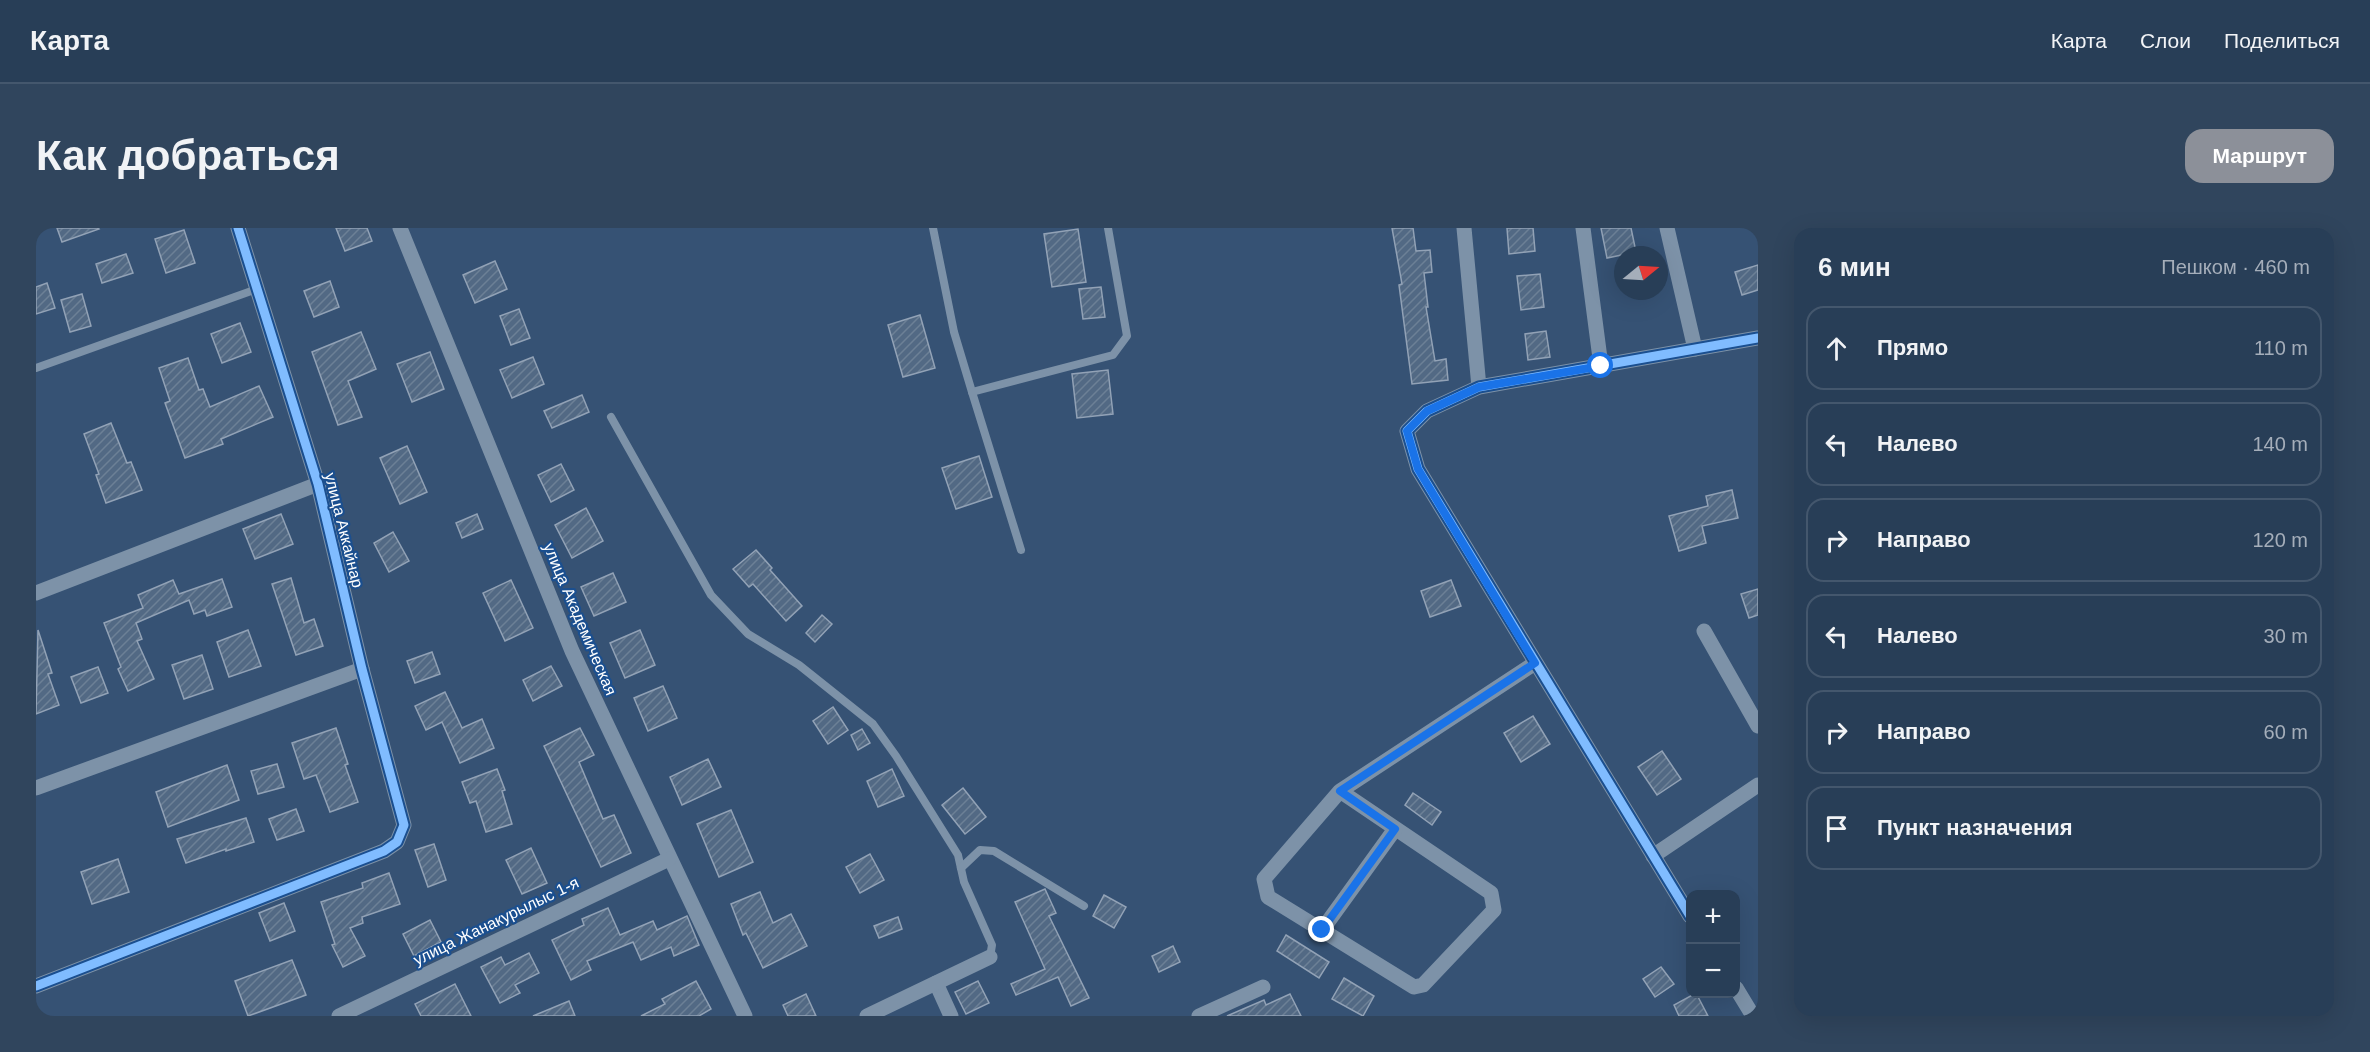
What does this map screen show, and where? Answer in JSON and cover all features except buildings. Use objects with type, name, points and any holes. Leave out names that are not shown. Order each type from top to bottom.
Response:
[{"type":"street","name":"улица Аккайнар","points":[[36,986],[384,851],[397,842],[404,825],[362,669],[318,484],[238,228]]},
{"type":"street","name":"улица Академическая","points":[[400,228],[572,651],[745,1016]]},
{"type":"street","points":[[1464,228],[1479,387]]},
{"type":"street","points":[[1583,228],[1601,366]]},
{"type":"street","points":[[1667,228],[1695,349]]},
{"type":"street","points":[[1686,910],[1418,469],[1407,431],[1427,411],[1479,387],[1758,338]]},
{"type":"street","points":[[36,593],[318,484]]},
{"type":"street","points":[[1704,632],[1758,726]]},
{"type":"street","points":[[1340,791],[1491,893],[1494,910],[1429,980],[1414,987],[1268,897],[1264,879],[1340,791],[1535,663]]},
{"type":"street","points":[[36,788],[362,669]]},
{"type":"street","points":[[1653,856],[1758,785]]},
{"type":"street","points":[[1322,930],[1395,829]]},
{"type":"street","name":"улица Жанакурылыс 1-я","points":[[339,1016],[669,859]]},
{"type":"street","points":[[867,1016],[990,957]]},
{"type":"street","points":[[936,983],[951,1016]]},
{"type":"street","points":[[1199,1016],[1263,987]]},
{"type":"street","points":[[1740,995],[1753,1016]]},
{"type":"lane","points":[[933,228],[954,332],[1021,550]]},
{"type":"lane","points":[[972,392],[1113,355],[1127,336],[1108,228]]},
{"type":"lane","points":[[36,368],[257,289]]},
{"type":"lane","points":[[611,417],[711,595],[748,634],[799,665],[873,724],[952,845],[964,882],[992,945],[990,957]]},
{"type":"lane","points":[[961,868],[980,850],[994,851],[1084,906]]},
{"type":"cycle path","points":[[36,986],[384,851],[397,842],[404,825],[362,669],[318,484],[238,228]]},
{"type":"cycle path","points":[[1686,909],[1418,469],[1407,431],[1427,411],[1479,387],[1758,338]]},
{"type":"route","points":[[1322,930],[1395,829],[1340,791],[1535,663],[1418,469],[1407,431],[1427,411],[1479,387],[1601,366]]}]
